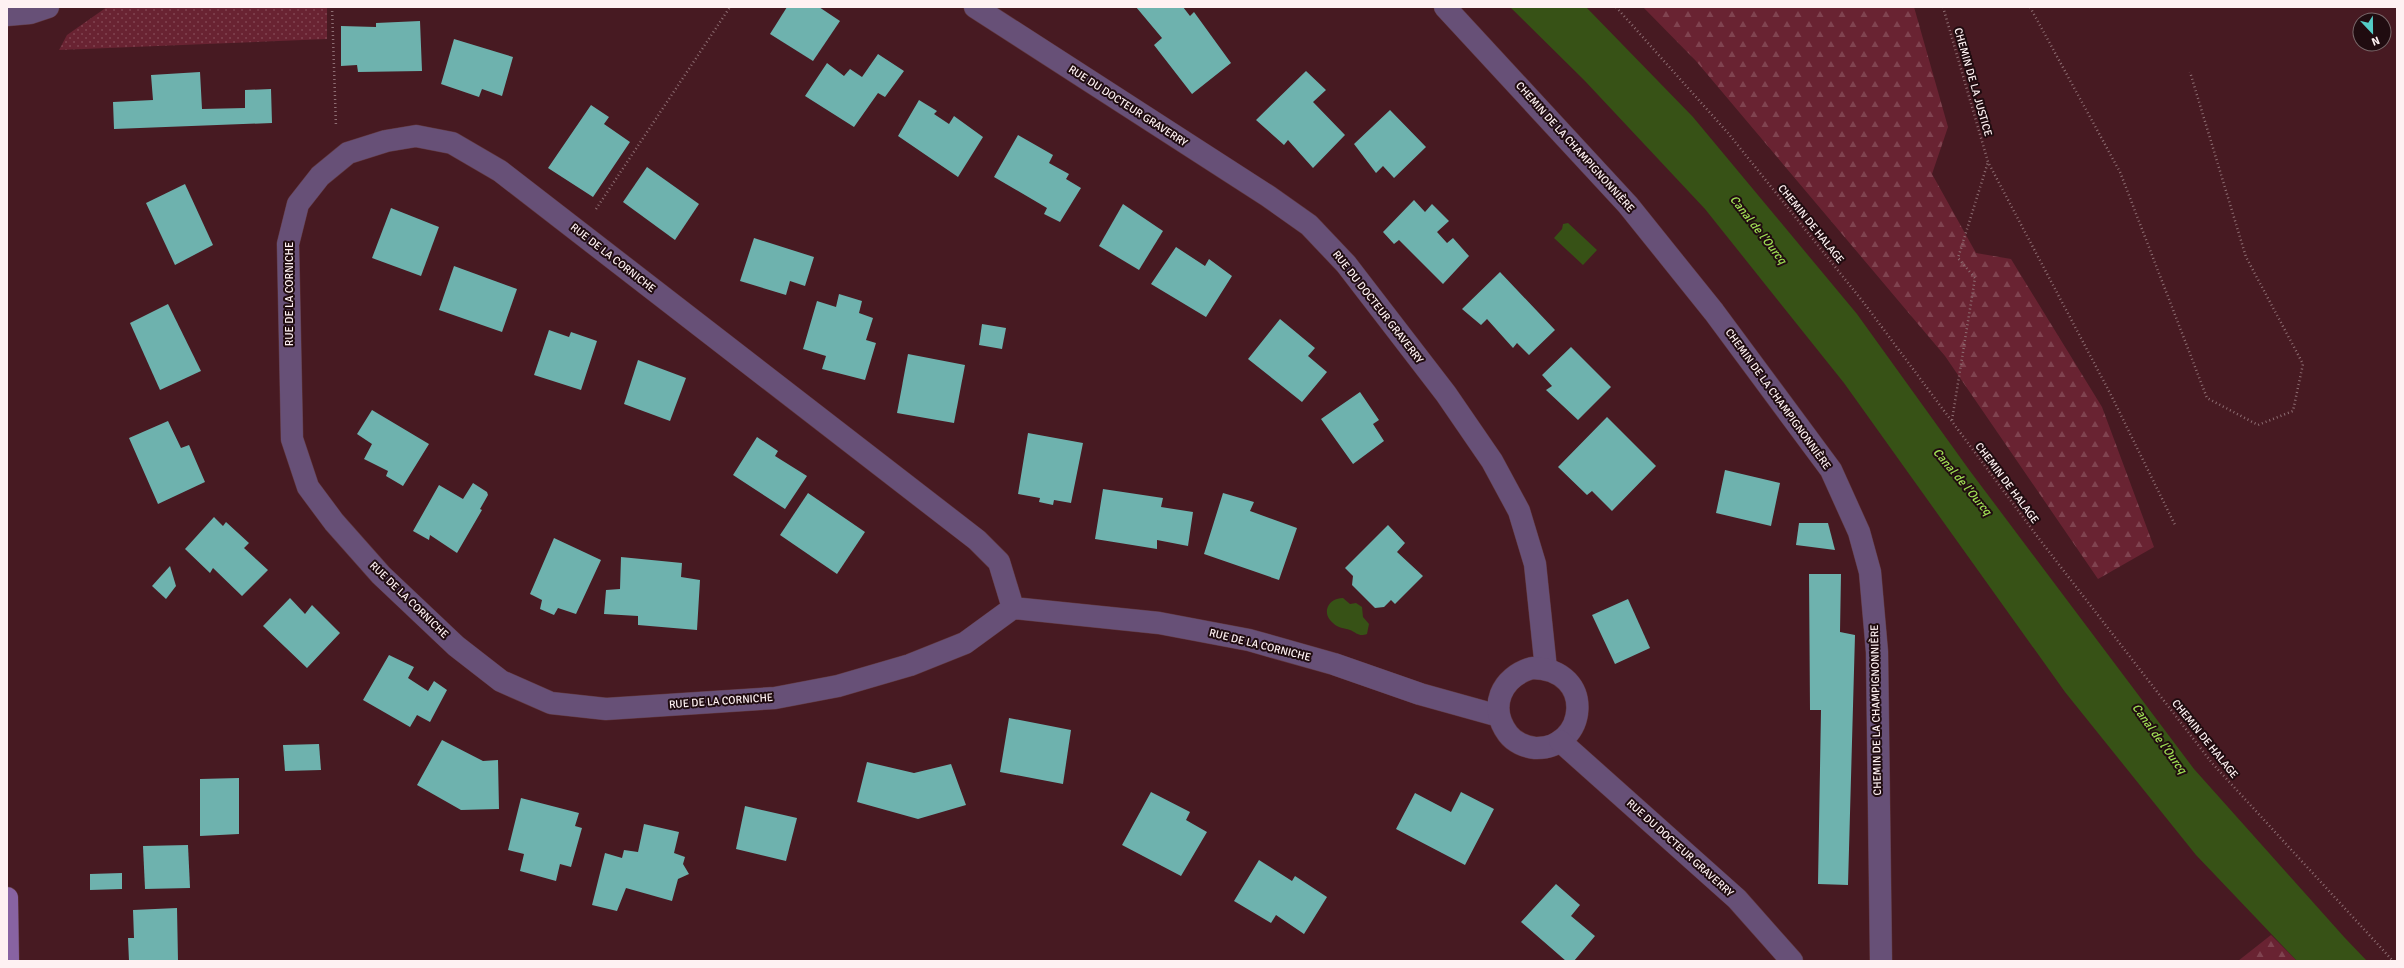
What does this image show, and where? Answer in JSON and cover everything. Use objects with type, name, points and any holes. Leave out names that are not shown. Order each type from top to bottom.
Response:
[{"type":"main road","points":[[7,898],[8,961]]},
{"type":"street","points":[[7,15],[30,14],[48,7]]},
{"type":"street","name":"RUE DU DOCTEUR GRAVERRY","points":[[975,7],[1268,196],[1309,225],[1346,264],[1446,394],[1492,461],[1519,511],[1535,564],[1546,669]]},
{"type":"street","name":"CHEMIN DE LA CHAMPIGNONNIÈRE","points":[[1445,7],[1628,205],[1714,312],[1831,470],[1856,525],[1870,572],[1877,652],[1881,961]]},
{"type":"street","name":"RUE DE LA CORNICHE","points":[[1013,608],[999,562],[977,540],[500,171],[452,143],[416,136],[386,141],[348,154],[320,176],[298,204],[288,244],[289,397],[292,439],[308,487],[334,522],[381,576],[456,646],[501,681],[551,704],[606,709],[775,698],[838,686],[910,665],[965,643],[1013,608],[1159,623],[1249,640],[1334,664],[1420,694],[1499,716]]},
{"type":"street","points":[[1532,668],[1546,669],[1566,677],[1574,691],[1578,706],[1576,720],[1571,731],[1553,745],[1527,747],[1510,736],[1502,725],[1499,716],[1501,694],[1510,679],[1522,672],[1532,668]]},
{"type":"street","name":"RUE DU DOCTEUR GRAVERRY","points":[[1560,741],[1737,899],[1792,961]]},
{"type":"path","points":[[332,7],[336,130]]},
{"type":"path","points":[[594,211],[730,7]]},
{"type":"path","name":"CHEMIN DE HALAGE","points":[[1616,7],[1728,133],[1864,303],[2040,540],[2212,764],[2393,961]]},
{"type":"path","name":"CHEMIN DE LA JUSTICE","points":[[1943,7],[1988,162],[2111,395],[2176,527]]},
{"type":"path","points":[[2030,7],[2120,172],[2207,398],[2258,425],[2292,411],[2303,364],[2246,257],[2190,72]]},
{"type":"path","points":[[1952,421],[1975,278],[1958,258],[1988,162]]},
{"type":"green space","points":[[107,7],[327,7],[327,39],[59,50],[67,35]]},
{"type":"green space","points":[[1643,7],[1914,7],[1948,127],[1932,174],[1976,253],[2011,259],[2102,407],[2154,547],[2098,579],[1945,356],[1696,61]]},
{"type":"green space","points":[[2271,935],[2297,961],[2238,961]]},
{"type":"water","name":"Canal de l'Ourcq","points":[[1510,7],[1586,7],[1693,117],[1857,314],[1970,471],[2194,769],[2367,961],[2297,961],[2196,855],[2065,692],[1844,383],[1705,209],[1584,80]]},
{"type":"water","points":[[1568,223],[1597,250],[1583,265],[1554,238],[1562,229],[1563,224]]},
{"type":"water","points":[[1343,598],[1350,604],[1356,603],[1362,607],[1363,617],[1369,624],[1367,634],[1360,635],[1339,627],[1329,619],[1327,611],[1330,603],[1333,600]]},
{"type":"building","points":[[787,7],[819,7],[840,21],[813,61],[770,34]]},
{"type":"building","points":[[1136,7],[1183,7],[1190,16],[1194,12],[1231,63],[1192,94],[1154,45],[1162,38]]},
{"type":"building","points":[[420,21],[422,71],[358,72],[357,65],[341,66],[341,26],[376,27],[376,23]]},
{"type":"building","points":[[454,39],[513,57],[502,96],[482,89],[479,97],[441,84]]},
{"type":"building","points":[[878,54],[904,71],[885,97],[878,93],[854,127],[805,96],[827,63],[844,76],[850,69],[862,77]]},
{"type":"building","points":[[1306,71],[1326,90],[1313,102],[1345,135],[1313,168],[1288,140],[1284,145],[1256,120]]},
{"type":"building","points":[[200,72],[202,109],[245,108],[245,90],[271,89],[272,123],[114,129],[113,102],[153,100],[151,75]]},
{"type":"building","points":[[919,100],[937,111],[934,114],[949,124],[954,116],[983,137],[958,177],[898,136]]},
{"type":"building","points":[[591,105],[609,117],[604,124],[630,142],[593,197],[548,168]]},
{"type":"building","points":[[1390,110],[1426,147],[1394,178],[1383,166],[1376,173],[1354,144]]},
{"type":"building","points":[[1018,135],[1053,155],[1049,163],[1069,174],[1066,179],[1081,188],[1060,222],[1044,214],[1047,208],[994,177]]},
{"type":"building","points":[[647,167],[699,204],[675,240],[623,202]]},
{"type":"building","points":[[185,184],[213,245],[175,265],[146,203]]},
{"type":"building","points":[[1414,200],[1425,212],[1432,204],[1449,221],[1437,232],[1447,243],[1453,238],[1469,256],[1443,284],[1399,240],[1394,244],[1383,232]]},
{"type":"building","points":[[1123,204],[1163,231],[1139,270],[1099,246]]},
{"type":"building","points":[[391,208],[439,227],[421,276],[372,258]]},
{"type":"building","points":[[754,238],[814,257],[805,286],[790,281],[786,295],[740,281]]},
{"type":"building","points":[[1176,247],[1205,266],[1209,259],[1232,276],[1206,317],[1151,284]]},
{"type":"building","points":[[454,266],[517,289],[502,332],[439,310]]},
{"type":"building","points":[[1500,272],[1555,330],[1529,355],[1517,343],[1513,348],[1487,319],[1481,325],[1462,309]]},
{"type":"building","points":[[839,294],[862,301],[859,313],[873,318],[866,340],[876,343],[865,380],[822,369],[826,356],[803,349],[817,301],[836,307]]},
{"type":"building","points":[[168,304],[201,371],[160,390],[130,323]]},
{"type":"building","points":[[1280,319],[1315,348],[1308,356],[1327,372],[1302,402],[1248,359]]},
{"type":"building","points":[[982,324],[1006,328],[1002,349],[979,345]]},
{"type":"building","points":[[549,330],[569,337],[571,332],[597,341],[581,390],[534,375]]},
{"type":"building","points":[[1571,347],[1611,387],[1578,420],[1546,390],[1552,386],[1542,375]]},
{"type":"building","points":[[908,354],[965,365],[954,423],[897,413]]},
{"type":"building","points":[[638,360],[686,378],[670,421],[624,404]]},
{"type":"building","points":[[1360,392],[1379,420],[1373,424],[1384,441],[1353,464],[1321,419]]},
{"type":"building","points":[[372,410],[429,444],[403,486],[386,476],[388,471],[364,459],[372,444],[357,434]]},
{"type":"building","points":[[1607,417],[1656,466],[1612,511],[1592,491],[1587,495],[1558,467]]},
{"type":"building","points":[[168,421],[181,448],[189,445],[205,482],[158,504],[129,438]]},
{"type":"building","points":[[1028,433],[1083,443],[1071,503],[1054,500],[1053,505],[1039,502],[1040,498],[1018,494]]},
{"type":"building","points":[[757,437],[778,451],[775,456],[807,476],[785,509],[733,475]]},
{"type":"building","points":[[1725,470],[1780,483],[1771,526],[1716,513]]},
{"type":"building","points":[[473,483],[487,492],[488,495],[480,509],[482,510],[457,553],[430,535],[429,540],[413,531],[439,485],[463,499]]},
{"type":"building","points":[[1103,489],[1163,498],[1161,507],[1193,512],[1188,546],[1157,540],[1157,549],[1095,539]]},
{"type":"building","points":[[808,493],[865,532],[837,574],[780,535]]},
{"type":"building","points":[[1223,493],[1254,502],[1250,511],[1297,528],[1279,580],[1204,554]]},
{"type":"building","points":[[214,517],[223,526],[226,522],[249,543],[244,548],[268,570],[242,596],[213,568],[210,573],[185,549]]},
{"type":"building","points":[[1799,523],[1828,523],[1835,550],[1796,545]]},
{"type":"building","points":[[1388,525],[1405,543],[1397,552],[1423,576],[1395,604],[1391,600],[1384,607],[1375,608],[1352,585],[1353,576],[1345,568]]},
{"type":"building","points":[[554,538],[601,560],[576,614],[558,608],[554,615],[540,609],[542,600],[530,594]]},
{"type":"building","points":[[621,557],[682,563],[681,577],[700,580],[697,630],[638,625],[638,616],[604,614],[606,590],[620,589]]},
{"type":"building","points":[[170,566],[176,586],[166,599],[152,586]]},
{"type":"building","points":[[1809,574],[1841,574],[1840,632],[1855,635],[1848,885],[1818,884],[1821,710],[1810,710]]},
{"type":"building","points":[[290,598],[305,614],[312,605],[340,633],[307,668],[263,626]]},
{"type":"building","points":[[1628,599],[1650,648],[1615,664],[1592,615]]},
{"type":"building","points":[[389,655],[414,667],[408,678],[428,691],[434,681],[447,690],[430,722],[417,715],[410,727],[363,700]]},
{"type":"building","points":[[1009,718],[1071,730],[1063,784],[1000,772]]},
{"type":"building","points":[[442,740],[483,761],[498,760],[499,809],[461,810],[417,785]]},
{"type":"building","points":[[319,744],[321,770],[285,771],[283,745]]},
{"type":"building","points":[[867,762],[914,773],[951,764],[966,805],[918,819],[857,802]]},
{"type":"building","points":[[239,778],[239,834],[200,836],[200,779]]},
{"type":"building","points":[[1151,792],[1190,812],[1186,820],[1207,832],[1181,876],[1122,845]]},
{"type":"building","points":[[1461,792],[1494,809],[1465,865],[1396,829],[1415,793],[1451,812]]},
{"type":"building","points":[[521,798],[579,813],[575,826],[582,828],[571,867],[560,864],[556,881],[520,871],[524,854],[508,850]]},
{"type":"building","points":[[745,806],[797,818],[786,861],[736,849]]},
{"type":"building","points":[[644,824],[679,832],[674,853],[685,857],[683,864],[689,874],[678,879],[672,901],[626,888],[617,911],[592,905],[605,853],[622,858],[624,850],[638,852]]},
{"type":"building","points":[[188,845],[190,888],[145,889],[143,846]]},
{"type":"building","points":[[1259,860],[1292,881],[1295,876],[1327,897],[1304,934],[1276,915],[1271,923],[1234,901]]},
{"type":"building","points":[[122,873],[122,889],[90,890],[90,874]]},
{"type":"building","points":[[1556,884],[1580,905],[1571,916],[1595,936],[1574,961],[1566,961],[1521,922]]},
{"type":"building","points":[[177,908],[178,961],[129,961],[128,938],[134,938],[133,910]]}]
